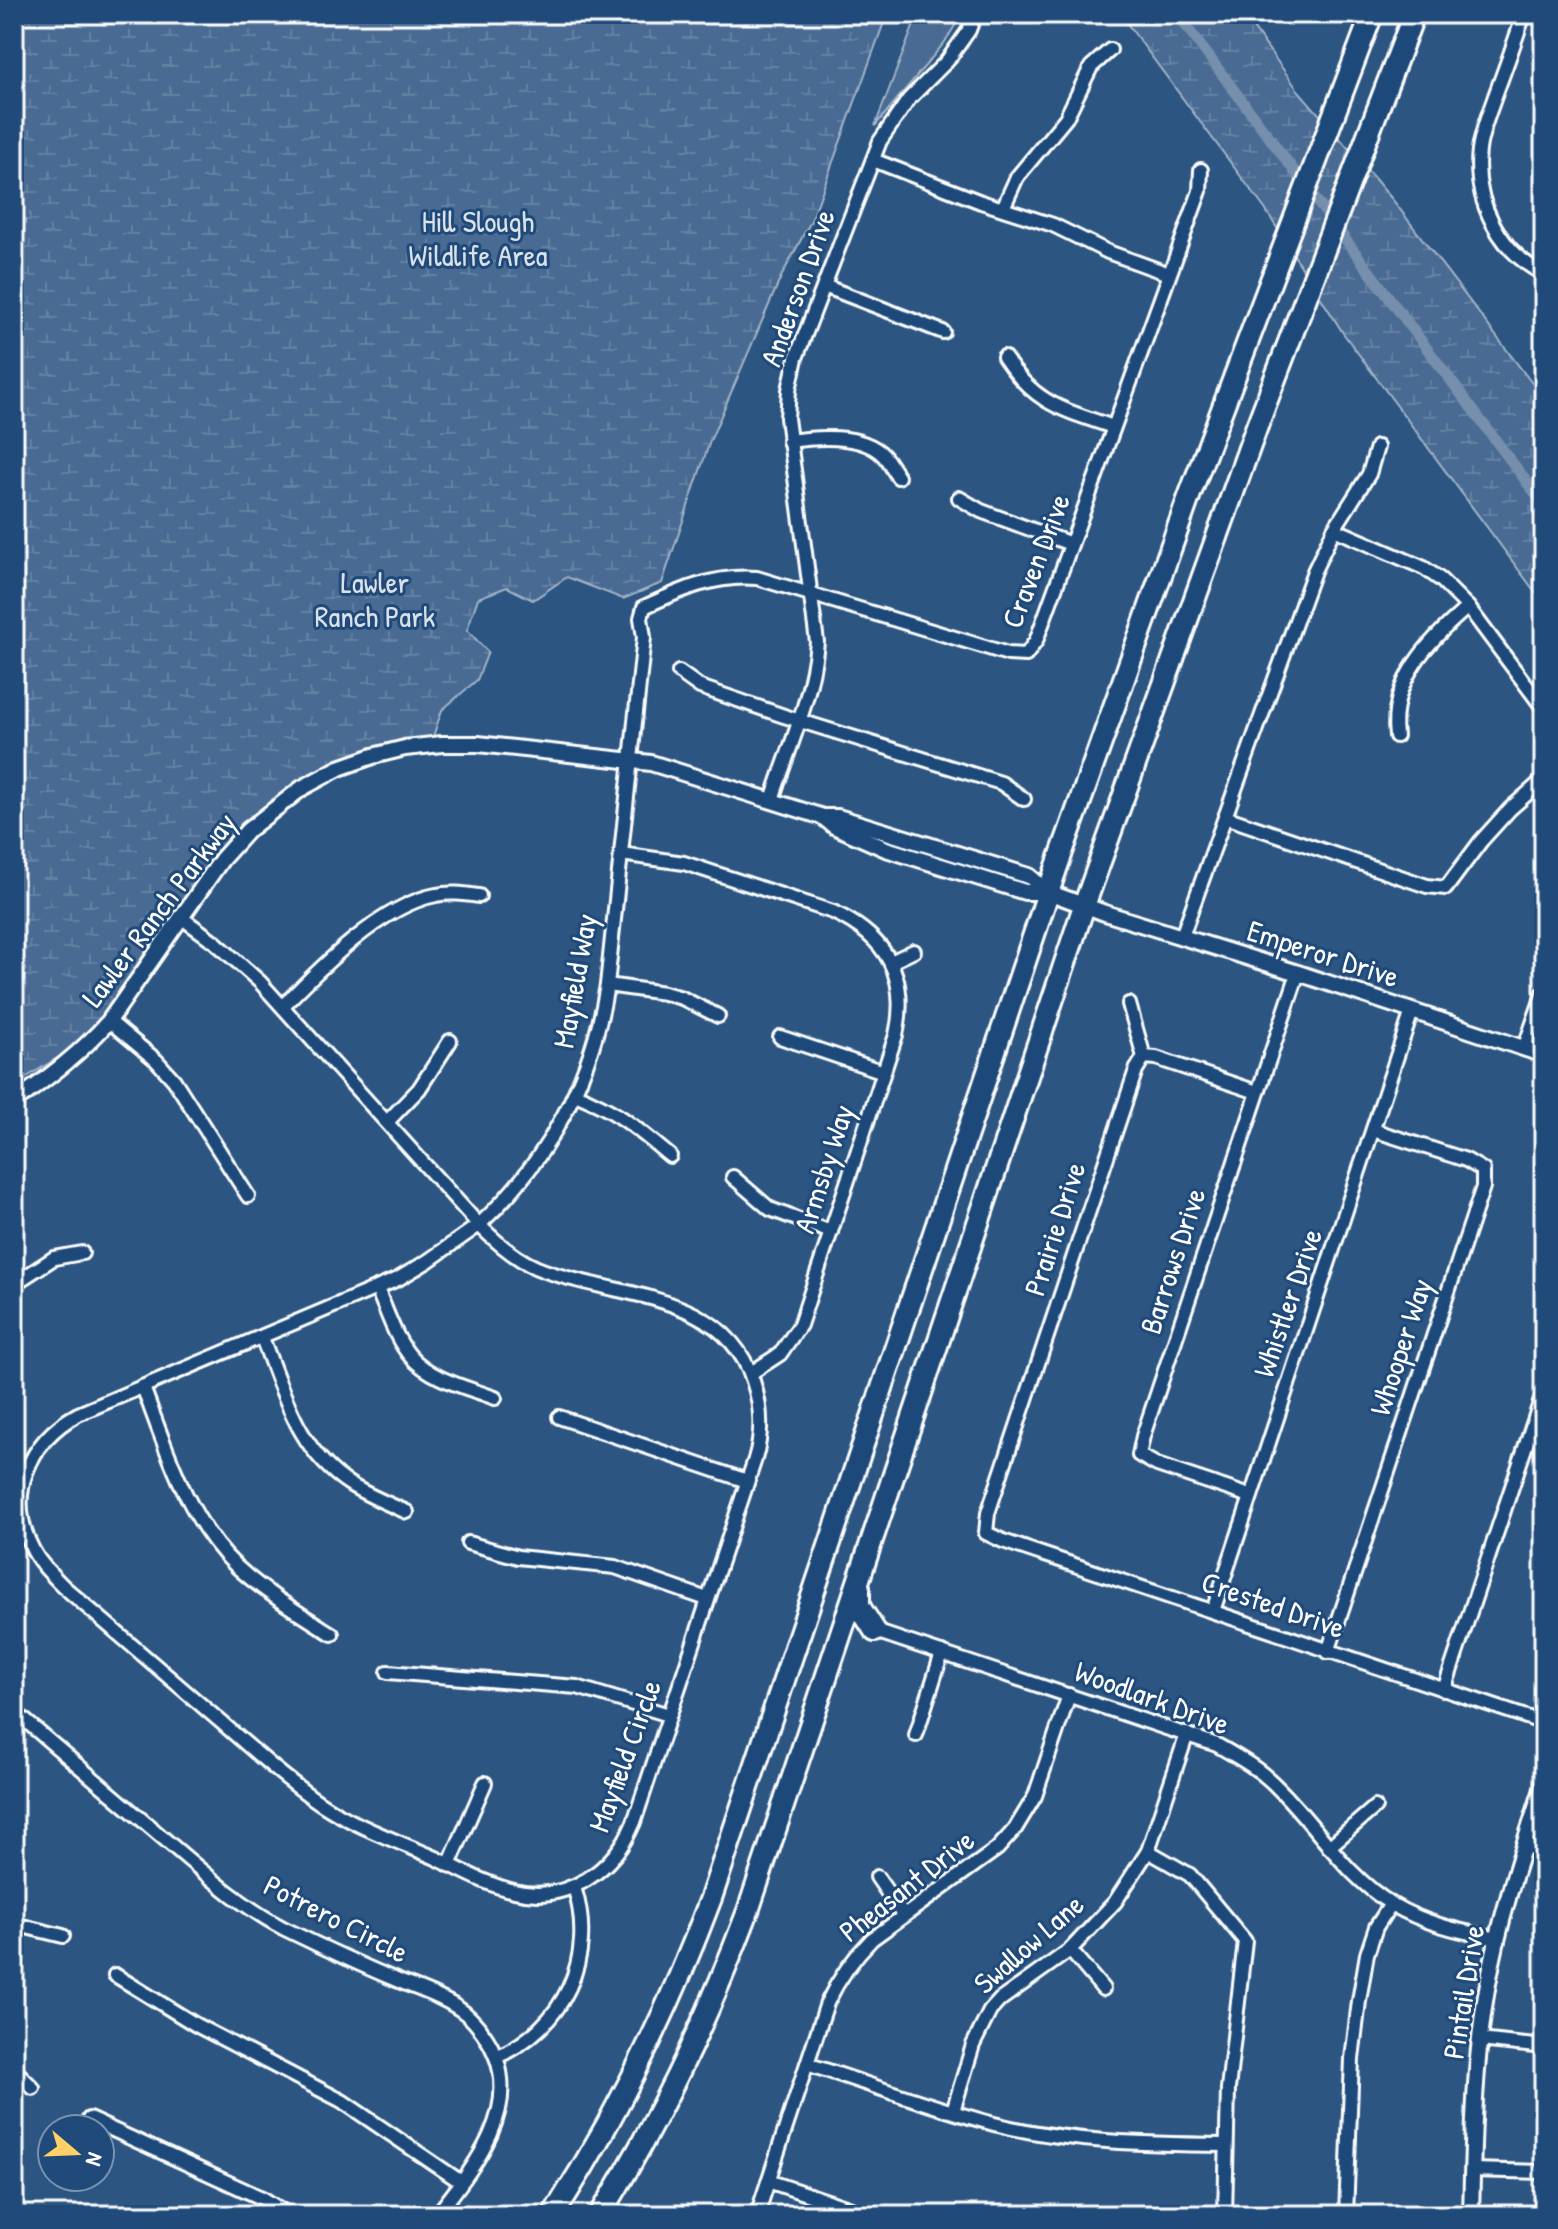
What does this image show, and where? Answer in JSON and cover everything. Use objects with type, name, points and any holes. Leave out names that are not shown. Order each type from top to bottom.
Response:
[{"type":"highway","points":[[553,2215],[592,2154],[642,2061],[683,1972],[711,1898],[1048,892],[1144,619],[1372,14]]},
{"type":"highway","points":[[600,2215],[660,2111],[724,1974],[748,1911],[1084,906],[1193,599],[1414,14]]},
{"type":"highway","points":[[831,1661],[855,1637],[875,1631],[859,1606],[859,1578]]},
{"type":"street","name":"Anderson Drive","points":[[772,800],[814,673],[817,642],[789,441],[789,390],[796,358],[873,160],[892,121],[947,61],[969,30],[975,14]]},
{"type":"street","points":[[1524,14],[1484,127],[1479,150],[1479,177],[1484,204],[1505,244],[1520,259],[1544,274]]},
{"type":"street","points":[[1003,208],[1017,177],[1066,118],[1091,67],[1110,50]]},
{"type":"street","points":[[873,160],[1053,225],[1108,252],[1169,274]]},
{"type":"street","name":"Craven Drive","points":[[812,594],[1008,654],[1026,655],[1036,641],[1200,191],[1201,170]]},
{"type":"street","points":[[824,286],[943,332]]},
{"type":"street","points":[[1004,357],[1035,395],[1053,405],[1113,427]]},
{"type":"street","points":[[789,441],[828,439],[870,446],[884,456],[898,477]]},
{"type":"street","points":[[1182,936],[1314,571],[1334,529],[1369,474],[1377,447]]},
{"type":"street","points":[[959,498],[981,511],[1071,544]]},
{"type":"street","points":[[1334,529],[1424,568],[1441,580],[1468,607],[1544,709]]},
{"type":"street","name":"Mayfield Way","points":[[479,1225],[536,1162],[575,1094],[594,1042],[607,985],[644,637],[641,618],[644,607],[690,587],[735,576],[757,578],[812,594]]},
{"type":"street","points":[[1396,736],[1397,705],[1408,675],[1430,641],[1468,607]]},
{"type":"street","points":[[679,672],[700,687],[799,722],[1001,783],[1024,799]]},
{"type":"street","name":"Lawler Ranch Parkway","points":[[14,1102],[67,1063],[109,1021],[222,859],[248,830],[274,807],[339,768],[405,748],[478,744],[630,761],[673,769],[823,817],[834,826],[886,849],[1025,892],[1048,892],[1084,906]]},
{"type":"street","points":[[1225,817],[1427,886],[1446,888],[1481,841],[1510,809],[1544,779]]},
{"type":"street","name":"Armsby Way","points":[[621,854],[684,863],[833,912],[866,930],[878,943],[891,962],[899,988],[900,1016],[884,1072],[800,1325],[790,1342],[767,1364],[751,1373]]},
{"type":"street","points":[[283,1006],[392,911],[414,900],[437,894],[479,896]]},
{"type":"street","name":"Emperor Drive","points":[[1084,906],[1544,1055]]},
{"type":"street","points":[[182,918],[236,959],[283,1006],[479,1225]]},
{"type":"street","points":[[891,962],[914,951]]},
{"type":"street","name":"Barrows Drive","points":[[1250,1496],[1157,1465],[1139,1455],[1298,973]]},
{"type":"street","points":[[607,985],[682,998],[718,1016]]},
{"type":"street","points":[[1524,1049],[1544,992]]},
{"type":"street","points":[[1129,1004],[1144,1057],[1156,1058],[1257,1092]]},
{"type":"street","name":"Whistler Drive","points":[[1213,1611],[1412,1011]]},
{"type":"street","points":[[109,1021],[156,1060],[174,1080],[248,1196]]},
{"type":"street","points":[[780,1037],[884,1072]]},
{"type":"street","points":[[387,1122],[419,1089],[450,1041]]},
{"type":"street","name":"Prairie Drive","points":[[986,1533],[988,1513],[1136,1070],[1144,1057]]},
{"type":"street","points":[[575,1094],[624,1117],[670,1156]]},
{"type":"street","name":"Whooper Way","points":[[1328,1652],[1483,1187],[1483,1170],[1466,1160],[1373,1130]]},
{"type":"street","points":[[733,1177],[770,1209],[831,1232]]},
{"type":"street","name":"Mayfield Circle","points":[[479,1225],[494,1240],[534,1267],[674,1305],[702,1317],[729,1340],[751,1373],[761,1426],[760,1442],[634,1822],[608,1865],[574,1887],[537,1894],[516,1892],[449,1865],[321,1803],[279,1771],[64,1587],[32,1548],[18,1511],[26,1471],[45,1437],[59,1424],[377,1289],[428,1261],[479,1225]]},
{"type":"street","points":[[14,1284],[54,1258],[82,1253]]},
{"type":"street","points":[[377,1289],[410,1356],[448,1382],[495,1398]]},
{"type":"street","points":[[262,1338],[290,1411],[303,1438],[318,1458],[350,1484],[407,1512]]},
{"type":"street","points":[[143,1387],[187,1495],[215,1542],[252,1580],[332,1634]]},
{"type":"street","points":[[1444,1690],[1544,1391]]},
{"type":"street","points":[[559,1417],[747,1481]]},
{"type":"street","name":"Crested Drive","points":[[986,1533],[1328,1652],[1544,1723]]},
{"type":"street","points":[[468,1543],[518,1557],[615,1567],[707,1599]]},
{"type":"street","name":"Woodlark Drive","points":[[875,1631],[1217,1745],[1274,1783],[1348,1868],[1391,1904],[1424,1921],[1497,1939]]},
{"type":"street","points":[[916,1735],[942,1653]]},
{"type":"street","points":[[388,1672],[577,1687],[669,1715]]},
{"type":"street","name":"Pheasant Drive","points":[[757,2215],[827,2003],[840,1978],[855,1957],[903,1915],[997,1849],[1015,1829],[1035,1796],[1069,1695]]},
{"type":"street","name":"Potrero Circle","points":[[14,1711],[239,1900],[279,1926],[443,1999],[464,2012],[479,2027],[496,2057],[500,2074],[501,2100],[497,2119],[489,2139],[437,2215]]},
{"type":"street","name":"Swallow Lane","points":[[953,2111],[973,2045],[990,2011],[1000,2000],[1070,1950],[1115,1902],[1148,1851],[1187,1734]]},
{"type":"street","points":[[449,1865],[485,1783]]},
{"type":"street","name":"Pintail Drive","points":[[1471,2215],[1474,2105],[1480,2040],[1497,1939],[1544,1783]]},
{"type":"street","points":[[1329,1847],[1375,1807]]},
{"type":"street","points":[[1523,1845],[1544,1852]]},
{"type":"street","points":[[1148,1851],[1190,1875],[1245,1941],[1233,2028],[1225,2215]]},
{"type":"street","points":[[877,1877],[903,1915]]},
{"type":"street","points":[[496,2057],[528,2041],[546,2025],[570,1989],[581,1951],[582,1925],[574,1887]]},
{"type":"street","points":[[1346,2215],[1352,2059],[1359,2001],[1367,1954],[1376,1927],[1391,1904]]},
{"type":"street","points":[[14,1924],[63,1936]]},
{"type":"street","points":[[1070,1950],[1103,1989]]},
{"type":"street","points":[[115,1975],[196,2025],[342,2101],[461,2182]]},
{"type":"street","points":[[1480,2040],[1544,2047]]},
{"type":"street","points":[[807,2064],[996,2124],[1091,2140],[1226,2145]]},
{"type":"street","points":[[14,2069],[33,2088]]},
{"type":"street","points":[[116,2131],[264,2199],[289,2215]]},
{"type":"street","points":[[1472,2170],[1544,2172]]},
{"type":"street","points":[[768,2181],[869,2215]]},
{"type":"green space","name":"Hill Slough Wildlife Area","points":[[14,14],[887,14],[812,219],[781,277],[710,441],[662,583],[623,599],[567,577],[533,600],[507,587],[478,598],[467,630],[488,652],[477,680],[442,710],[428,751],[372,751],[282,811],[168,916],[94,1035],[14,1085]]},
{"type":"green space","points":[[918,14],[962,14],[945,42],[875,126]]},
{"type":"green space","points":[[1120,14],[1243,14],[1298,90],[1392,199],[1544,399],[1544,604],[1343,333],[1265,209]]},
{"type":"waterway","points":[[1177,14],[1544,505]]},
{"type":"park label","name":"Lawler Ranch Park","points":[[375,600]]}]
